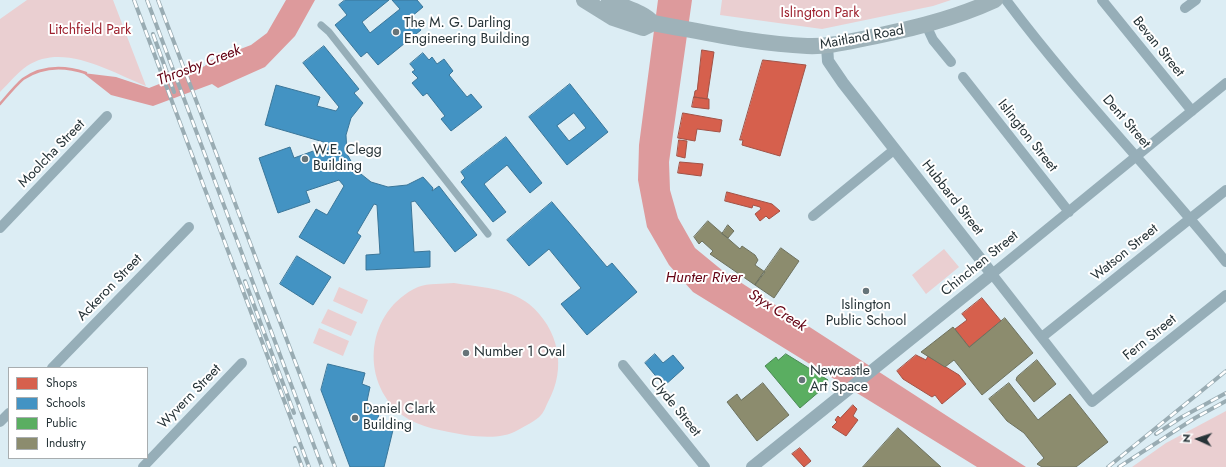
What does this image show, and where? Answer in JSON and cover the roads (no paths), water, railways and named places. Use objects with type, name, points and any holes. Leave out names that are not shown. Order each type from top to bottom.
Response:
[{"type":"main road","name":"Maitland Road","points":[[584,0],[613,18],[626,23],[643,28],[653,23]]},
{"type":"main road","name":"Maitland Road","points":[[609,0],[627,9],[646,15],[653,23],[688,30],[783,44],[826,46],[926,25],[964,13],[994,0]]},
{"type":"street","name":"Dent Street","points":[[1006,0],[1036,39],[1191,218],[1226,262]]},
{"type":"street","name":"Bevan Street","points":[[1102,0],[1192,111]]},
{"type":"street","points":[[1185,8],[1196,0]]},
{"type":"street","points":[[321,25],[330,32],[488,234]]},
{"type":"street","points":[[926,25],[933,40],[951,62]]},
{"type":"street","name":"Hubbard Street","points":[[826,46],[828,62],[1092,402]]},
{"type":"street","name":"Islington Street","points":[[963,78],[1069,212]]},
{"type":"street","name":"Chinchen Street","points":[[752,467],[1137,157],[1226,83]]},
{"type":"street","name":"Moolcha Street","points":[[0,228],[107,116]]},
{"type":"street","points":[[812,216],[895,149]]},
{"type":"street","name":"Watson Street","points":[[1042,337],[1226,190]]},
{"type":"street","name":"Ackeron Street","points":[[53,367],[189,227]]},
{"type":"street","name":"Fern Street","points":[[1092,402],[1226,295]]},
{"type":"street","name":"Wyvern Street","points":[[142,467],[242,363]]},
{"type":"street","name":"Clyde Street","points":[[623,365],[705,467]]},
{"type":"street","points":[[0,422],[8,414]]},
{"type":"water","points":[[286,0],[315,0],[295,36],[265,67],[218,88],[212,84],[153,106],[111,95],[83,73],[116,77],[149,88],[205,66],[209,61],[251,45],[267,33]]},
{"type":"water","name":"Hunter River","points":[[658,0],[692,0],[669,162],[670,190],[678,218],[695,248],[723,271],[1026,467],[977,467],[693,292],[669,265],[647,227],[638,180],[639,145]]},
{"type":"waterway","name":"Throsby Creek","points":[[0,104],[23,79],[38,72],[54,68],[62,68],[86,73]]},
{"type":"railway","points":[[134,0],[309,467]]},
{"type":"railway","points":[[147,0],[322,467]]},
{"type":"railway","points":[[158,0],[335,467]]},
{"type":"railway","points":[[153,34],[174,92]]},
{"type":"railway","points":[[245,281],[294,413]]},
{"type":"railway","points":[[1108,467],[1226,371]]},
{"type":"railway","points":[[1156,434],[1182,417],[1226,393]]},
{"type":"railway","points":[[1119,467],[1195,418],[1226,401]]},
{"type":"railway","points":[[295,448],[302,467]]},
{"type":"place","name":"The M. G. Darling Engineering Building","points":[[396,32]]},
{"type":"place","name":"W.E. Clegg Building","points":[[305,159]]},
{"type":"place","name":"Islington Public School","points":[[866,291]]},
{"type":"place","name":"Number 1 Oval","points":[[466,353]]},
{"type":"place","name":"Newcastle Art Space","points":[[802,380]]},
{"type":"place","name":"Daniel Clark Building","points":[[355,418]]},
{"type":"park label","name":"Islington Park","points":[[820,14]]},
{"type":"park label","name":"Litchfield Park","points":[[90,31]]},
{"type":"water label","name":"Styx Creek","points":[[777,311]]}]
